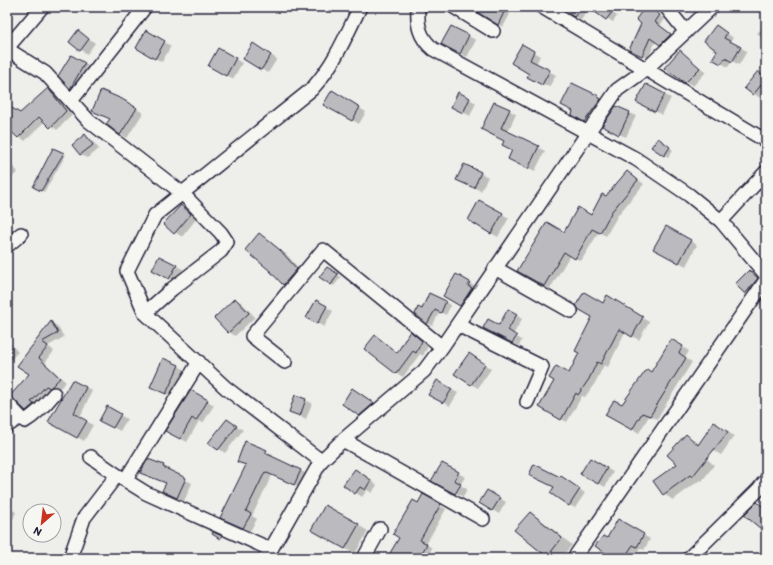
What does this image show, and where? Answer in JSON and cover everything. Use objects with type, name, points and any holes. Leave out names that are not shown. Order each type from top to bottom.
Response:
[{"type":"street","points":[[42,7],[7,49],[45,73],[89,121],[182,193],[221,233],[227,242],[221,251],[172,289],[145,313]]},
{"type":"street","points":[[71,101],[145,7]]},
{"type":"street","points":[[322,461],[226,388],[145,313],[127,271],[155,215],[312,89],[327,73],[344,42],[360,7]]},
{"type":"street","points":[[418,7],[419,32],[425,42],[433,49],[636,159],[689,195],[721,221],[766,275]]},
{"type":"street","points":[[454,7],[493,31]]},
{"type":"street","points":[[542,7],[766,141]]},
{"type":"street","points":[[666,7],[686,32]]},
{"type":"street","points":[[91,457],[146,493],[268,553],[322,461],[343,440],[424,371],[458,325],[616,90],[645,70],[712,7]]},
{"type":"street","points":[[721,221],[766,172]]},
{"type":"street","points":[[7,246],[21,234]]},
{"type":"street","points":[[285,362],[252,336],[323,250],[442,347]]},
{"type":"street","points":[[495,268],[570,310]]},
{"type":"street","points":[[574,558],[766,280]]},
{"type":"street","points":[[458,325],[542,367],[527,402]]},
{"type":"street","points":[[70,558],[84,518],[121,477],[199,362]]},
{"type":"street","points":[[7,403],[25,421],[40,411],[54,394]]},
{"type":"street","points":[[7,426],[20,417]]},
{"type":"street","points":[[343,440],[483,519]]},
{"type":"street","points":[[689,558],[763,489]]},
{"type":"street","points":[[364,558],[380,529]]},
{"type":"building","points":[[469,7],[499,7],[505,10],[498,25]]},
{"type":"building","points":[[558,7],[582,7],[574,17]]},
{"type":"building","points":[[588,7],[605,7],[612,12],[606,20]]},
{"type":"building","points":[[645,7],[648,7],[660,15],[655,22],[671,34],[660,45],[650,38],[642,56],[629,50],[641,24],[636,19]]},
{"type":"building","points":[[716,25],[727,33],[724,38],[741,47],[732,62],[725,58],[721,64],[712,59],[717,51],[704,41]]},
{"type":"building","points":[[451,26],[469,35],[460,54],[441,44]]},
{"type":"building","points":[[78,30],[89,39],[80,51],[69,42]]},
{"type":"building","points":[[146,30],[165,41],[155,59],[136,48]]},
{"type":"building","points":[[253,43],[271,55],[261,70],[243,59]]},
{"type":"building","points":[[522,44],[534,51],[530,60],[550,70],[542,85],[527,77],[529,74],[511,63]]},
{"type":"building","points":[[218,48],[236,58],[226,76],[208,66]]},
{"type":"building","points":[[680,50],[700,68],[685,83],[664,68]]},
{"type":"building","points":[[71,55],[85,63],[70,89],[58,76]]},
{"type":"building","points":[[758,71],[766,79],[753,95],[744,88]]},
{"type":"building","points":[[572,83],[599,96],[598,97],[601,99],[584,122],[572,115],[573,111],[561,105]]},
{"type":"building","points":[[646,84],[665,94],[655,112],[636,102]]},
{"type":"building","points":[[48,88],[66,111],[50,128],[39,117],[18,138],[7,128],[7,105],[20,113]]},
{"type":"building","points":[[101,90],[122,99],[137,108],[120,135],[106,124],[110,119],[92,111]]},
{"type":"building","points":[[332,90],[360,107],[352,121],[323,105]]},
{"type":"building","points":[[458,92],[470,98],[463,113],[451,107]]},
{"type":"building","points":[[494,102],[510,109],[501,128],[539,146],[528,169],[508,159],[512,150],[502,145],[504,141],[481,129]]},
{"type":"building","points":[[616,106],[630,112],[619,135],[602,126]]},
{"type":"building","points":[[85,134],[93,145],[80,155],[72,145]]},
{"type":"building","points":[[658,138],[670,147],[664,156],[651,147]]},
{"type":"building","points":[[53,148],[64,153],[41,191],[33,187]]},
{"type":"building","points":[[464,164],[481,172],[474,188],[456,180]]},
{"type":"building","points":[[627,171],[638,180],[612,211],[600,233],[592,229],[575,259],[564,252],[544,286],[517,271],[547,222],[564,232],[578,207],[591,215],[602,194],[606,196]]},
{"type":"building","points":[[479,200],[503,213],[491,234],[468,220]]},
{"type":"building","points":[[181,205],[191,214],[174,234],[163,224]]},
{"type":"building","points":[[666,226],[691,240],[679,263],[653,249]]},
{"type":"building","points":[[259,233],[280,250],[297,269],[283,285],[269,270],[245,250]]},
{"type":"building","points":[[159,256],[177,265],[169,279],[152,270]]},
{"type":"building","points":[[327,267],[338,274],[331,285],[319,277]]},
{"type":"building","points":[[749,270],[758,278],[745,294],[735,284]]},
{"type":"building","points":[[456,274],[470,282],[468,286],[472,288],[460,306],[443,296]]},
{"type":"building","points":[[584,292],[603,303],[607,295],[643,317],[632,337],[619,329],[601,364],[597,362],[589,379],[578,395],[576,393],[561,420],[539,407],[554,381],[549,378],[556,366],[569,373],[579,353],[575,351],[592,317],[578,309],[576,305]]},
{"type":"building","points":[[429,293],[446,301],[441,313],[435,310],[427,324],[415,314],[418,307],[422,309]]},
{"type":"building","points":[[235,298],[249,313],[228,333],[214,318]]},
{"type":"building","points":[[316,300],[327,306],[317,324],[306,318]]},
{"type":"building","points":[[508,309],[517,314],[508,330],[517,336],[512,343],[483,328],[488,319],[499,325]]},
{"type":"building","points":[[51,321],[58,333],[42,342],[48,346],[39,358],[60,378],[50,388],[46,386],[31,402],[34,404],[26,411],[10,396],[29,374],[17,366]]},
{"type":"building","points":[[410,331],[422,341],[416,353],[413,351],[396,374],[364,349],[375,335],[397,353]]},
{"type":"building","points":[[671,339],[683,346],[679,353],[686,358],[650,416],[642,413],[632,430],[605,415],[614,400],[622,404],[647,369],[651,372]]},
{"type":"building","points":[[469,353],[485,364],[471,385],[454,374]]},
{"type":"building","points":[[163,358],[179,365],[166,394],[150,387]]},
{"type":"building","points":[[72,380],[86,387],[74,413],[87,421],[77,438],[48,422]]},
{"type":"building","points":[[437,380],[452,389],[443,403],[428,395]]},
{"type":"building","points":[[352,388],[374,403],[359,416],[342,404]]},
{"type":"building","points":[[191,390],[208,400],[196,421],[192,418],[180,439],[165,431]]},
{"type":"building","points":[[295,395],[306,399],[300,416],[289,412]]},
{"type":"building","points":[[107,406],[121,414],[113,428],[99,421]]},
{"type":"building","points":[[227,419],[237,426],[218,450],[208,443]]},
{"type":"building","points":[[714,422],[728,432],[692,477],[690,475],[663,495],[653,481],[677,464],[667,455],[686,434],[698,445]]},
{"type":"building","points":[[245,441],[267,450],[265,453],[301,470],[294,485],[265,472],[246,511],[251,514],[243,528],[220,518],[246,465],[237,462]]},
{"type":"building","points":[[590,458],[607,468],[598,484],[580,474]]},
{"type":"building","points":[[148,459],[164,465],[163,467],[186,478],[177,498],[162,491],[166,483],[140,473]]},
{"type":"building","points":[[442,463],[459,472],[454,480],[461,484],[455,494],[431,481]]},
{"type":"building","points":[[534,464],[560,477],[561,476],[580,489],[569,506],[550,493],[554,487],[529,475]]},
{"type":"building","points":[[355,469],[371,480],[365,490],[360,487],[355,494],[343,485]]},
{"type":"building","points":[[487,490],[500,498],[492,511],[479,503]]},
{"type":"building","points":[[423,494],[441,504],[420,540],[427,544],[419,558],[387,558],[399,538],[393,534],[413,500],[418,503]]},
{"type":"building","points":[[757,502],[766,509],[766,533],[744,515]]},
{"type":"building","points":[[325,505],[359,524],[345,549],[311,530]]},
{"type":"building","points":[[530,512],[562,538],[547,557],[514,530]]},
{"type":"building","points":[[618,519],[644,534],[637,547],[633,545],[624,558],[612,558],[595,546],[603,536],[607,538]]},
{"type":"building","points":[[213,532],[222,536],[220,539],[212,534]]}]
